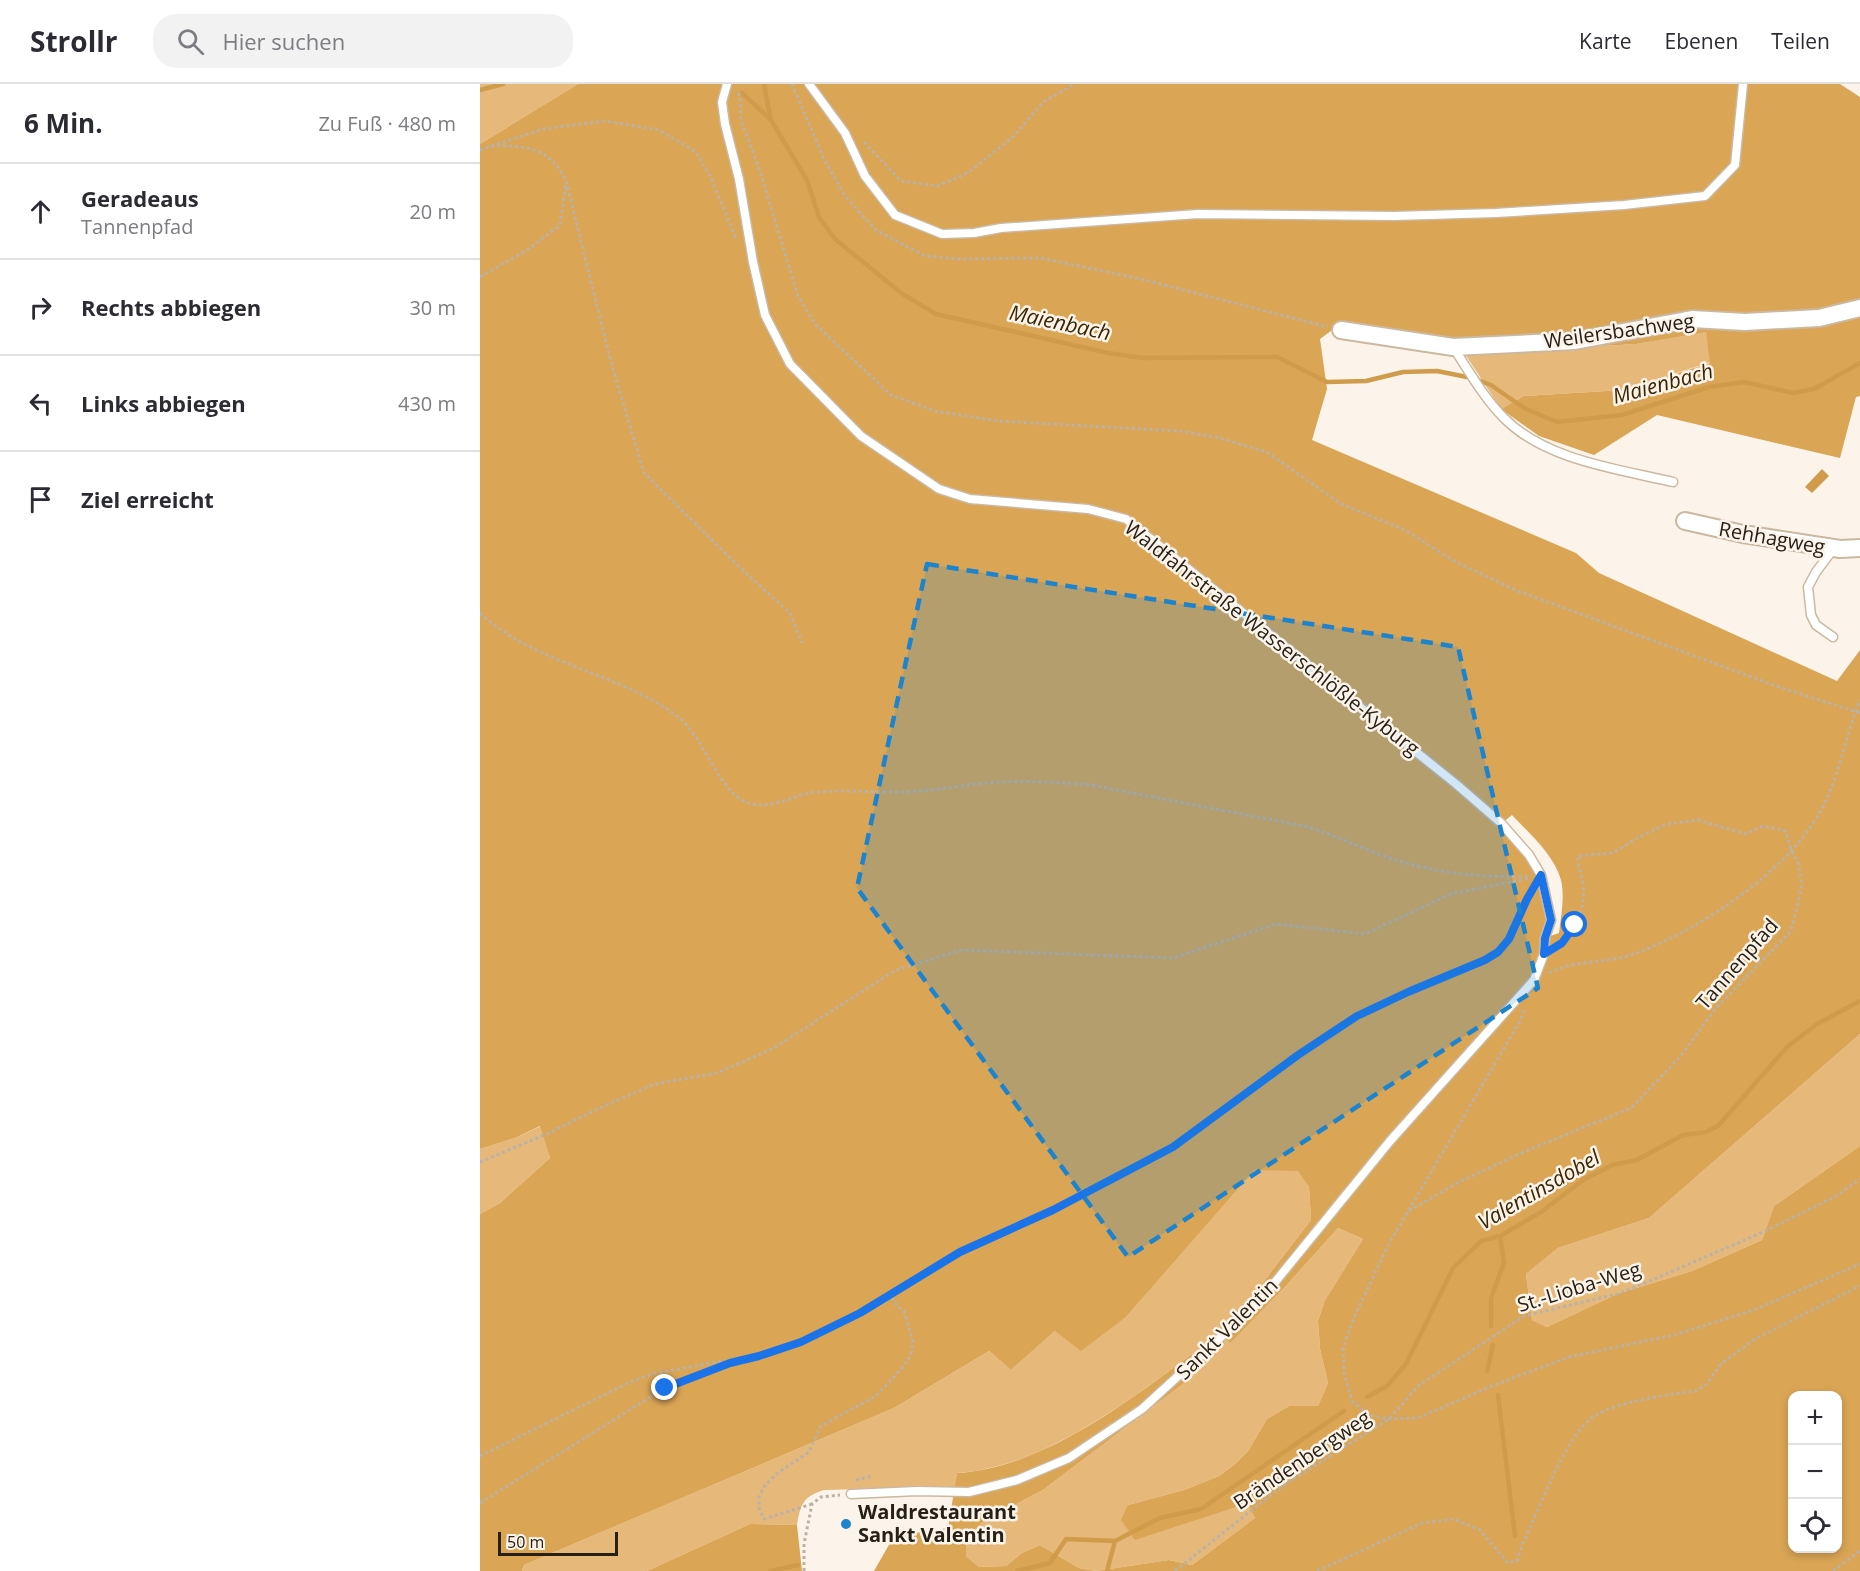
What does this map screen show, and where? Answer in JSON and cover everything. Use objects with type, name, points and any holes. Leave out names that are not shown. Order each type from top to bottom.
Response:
[{"type":"street","name":"Weilersbachweg","points":[[1341,330],[1453,347],[1575,340],[1692,319],[1745,322],[1819,318],[1860,308]]},
{"type":"street","name":"Rehhagweg","points":[[1685,521],[1743,534],[1834,548],[1860,548]]},
{"type":"lane","name":"Waldfahrstraße Wasserschlößle-Kyburg","points":[[728,84],[722,102],[725,124],[739,179],[753,262],[765,315],[790,364],[861,436],[939,489],[969,499],[1088,509],[1126,519],[1456,784],[1501,823],[1529,855],[1541,875],[1551,920],[1545,938],[1544,954],[1534,980]]},
{"type":"lane","points":[[808,84],[845,133],[865,176],[895,215],[942,234],[1198,214],[1394,216],[1496,213],[1624,206],[1705,196],[1735,165],[1743,84]]},
{"type":"lane","points":[[1453,347],[1485,396],[1504,418],[1536,443],[1601,465],[1673,482]]},
{"type":"lane","points":[[1833,637],[1816,625],[1810,615],[1808,587],[1834,548]]},
{"type":"lane","name":"Sankt Valentin","points":[[851,1494],[917,1491],[969,1492],[1017,1480],[1069,1458],[1142,1409],[1258,1303],[1390,1141],[1534,980]]},
{"type":"path","points":[[792,84],[825,159],[845,196],[876,230],[925,256],[957,259],[1041,258],[1141,279],[1341,330]]},
{"type":"path","points":[[864,142],[901,181],[938,186],[969,172],[1014,136],[1043,102],[1075,84]]},
{"type":"path","points":[[735,90],[740,96],[741,120],[759,168],[798,296],[815,324],[891,395],[935,411],[998,421],[1179,431],[1216,437],[1267,452],[1341,504],[1403,530],[1456,562],[1518,591],[1779,687],[1860,713]]},
{"type":"path","points":[[480,150],[543,129],[605,121],[659,130],[696,152],[711,178],[739,246]]},
{"type":"path","points":[[491,146],[517,145],[541,152],[559,165],[566,181],[612,366],[644,473],[732,560],[790,613],[802,643]]},
{"type":"path","points":[[480,277],[527,250],[560,225],[566,181]]},
{"type":"path","points":[[480,613],[521,642],[574,667],[632,690],[679,717],[696,735],[723,780],[735,795],[751,804],[766,805],[802,794],[849,790],[916,792],[986,783],[1056,782],[1091,785],[1309,827],[1393,859],[1436,869],[1470,875],[1541,875]]},
{"type":"path","points":[[1534,980],[1562,966],[1632,955],[1681,932],[1737,898],[1766,876],[1791,850],[1820,812],[1841,762],[1860,700]]},
{"type":"path","name":"Tannenpfad","points":[[1408,1212],[1459,1182],[1519,1154],[1631,1108],[1679,1059],[1716,1008],[1791,931],[1802,886],[1798,865],[1786,831],[1763,826],[1746,834],[1698,820],[1666,824],[1612,852],[1578,856],[1578,869],[1583,884],[1583,906],[1575,925],[1562,943],[1544,954]]},
{"type":"path","points":[[480,1162],[655,1084],[717,1073],[774,1048],[894,971],[961,950],[1173,958],[1276,924],[1365,934],[1451,894],[1541,875]]},
{"type":"path","points":[[480,1503],[665,1388],[730,1363],[801,1342],[860,1313],[960,1252],[1053,1210],[1173,1147],[1298,1055],[1357,1016],[1485,960],[1498,952],[1509,939],[1541,875]]},
{"type":"path","points":[[1519,1022],[1408,1212],[1355,1315],[1343,1348],[1344,1372],[1352,1401],[1369,1415],[1389,1419],[1418,1418],[1492,1386],[1569,1357],[1674,1335],[1754,1310],[1860,1264]]},
{"type":"path","name":"St.-Lioba-Weg","points":[[1389,1419],[1418,1386],[1524,1316],[1617,1294],[1638,1286],[1761,1233],[1833,1197],[1860,1179]]},
{"type":"path","points":[[1317,1571],[1422,1523],[1454,1519],[1480,1530],[1508,1563],[1517,1561],[1523,1543],[1574,1438],[1594,1416],[1621,1404],[1696,1391],[1706,1384],[1721,1364],[1755,1340],[1860,1286]]},
{"type":"path","points":[[851,1494],[821,1497],[812,1504],[764,1519],[759,1508],[759,1497],[765,1485],[778,1473],[809,1452],[821,1426],[876,1396],[904,1366],[911,1355],[914,1342],[904,1311],[898,1307],[890,1295]]},
{"type":"path","points":[[480,1456],[630,1382],[652,1374],[722,1361],[730,1363]]},
{"type":"path","name":"Brändenbergweg","points":[[1175,1571],[1281,1487],[1389,1419]]},
{"type":"path","points":[[804,1571],[804,1544],[812,1504]]},
{"type":"path","points":[[1833,1571],[1860,1551]]},
{"type":"highlighted area","points":[[927,564],[1458,647],[1538,988],[1128,1257],[857,888]]},
{"type":"shaded area","points":[[480,84],[578,84],[480,144]]},
{"type":"shaded area","points":[[578,84],[1840,84],[1860,97],[1860,396],[1856,397],[1840,458],[1657,415],[1594,455],[1539,436],[1501,409],[1524,396],[1623,390],[1710,363],[1706,332],[1636,344],[1465,354],[1339,325],[1320,339],[1327,389],[1312,440],[1576,553],[1599,573],[1837,681],[1860,650],[1860,1034],[1649,1218],[1558,1248],[1526,1274],[1532,1320],[1547,1327],[1617,1294],[1692,1271],[1762,1240],[1774,1206],[1860,1146],[1860,1571],[1096,1571],[1169,1560],[1192,1565],[1255,1518],[1248,1503],[1135,1540],[1121,1520],[1128,1505],[1184,1490],[1219,1476],[1248,1451],[1267,1419],[1289,1406],[1318,1406],[1328,1383],[1320,1349],[1318,1321],[1325,1300],[1363,1239],[1338,1228],[1230,1343],[1218,1329],[1254,1294],[1311,1220],[1309,1187],[1298,1171],[1254,1170],[1127,1316],[1081,1351],[1055,1331],[1011,1370],[989,1351],[894,1408],[524,1565],[522,1571],[480,1571],[480,1214],[500,1203],[550,1158],[540,1126],[515,1138],[480,1149],[480,144]],"holes":[[[1512,815],[1553,862],[1562,886],[1563,900],[1559,933],[1545,938],[1551,920],[1541,875],[1502,823]]]},
{"type":"shaded area","points":[[1706,331],[1711,362],[1623,390],[1524,396],[1501,409],[1465,354],[1636,344]]},
{"type":"shaded area","points":[[1822,469],[1829,476],[1812,493],[1805,487]]},
{"type":"shaded area","points":[[1860,1034],[1860,1146],[1774,1206],[1762,1240],[1692,1271],[1617,1294],[1547,1327],[1532,1320],[1526,1274],[1558,1248],[1649,1218]]},
{"type":"shaded area","points":[[541,1126],[550,1158],[500,1203],[480,1214],[480,1149],[515,1138]]},
{"type":"shaded area","points":[[1253,1170],[1298,1170],[1309,1187],[1311,1220],[1254,1294],[1219,1328],[1230,1342],[1285,1287],[1338,1228],[1363,1239],[1325,1300],[1318,1321],[1320,1349],[1328,1383],[1318,1406],[1289,1406],[1267,1419],[1248,1451],[1219,1476],[1184,1490],[1128,1505],[1249,1502],[1255,1518],[1192,1565],[1169,1560],[1096,1571],[1079,1568],[1040,1545],[1022,1553],[1006,1566],[979,1567],[966,1556],[966,1537],[984,1521],[1043,1490],[1183,1384],[1208,1362],[1199,1349],[1145,1389],[1085,1428],[1022,1459],[989,1468],[957,1473],[955,1487],[824,1490],[807,1498],[800,1511],[797,1525],[750,1524],[647,1571],[522,1571],[524,1565],[894,1408],[989,1351],[1011,1370],[1055,1331],[1127,1316]]},
{"type":"shaded area","points":[[1199,1349],[1208,1361],[1183,1384],[1043,1490],[984,1521],[966,1537],[966,1556],[979,1567],[1006,1566],[1022,1553],[1040,1545],[1079,1568],[1096,1571],[874,1571],[894,1536],[948,1528],[957,1473],[990,1468],[1022,1459],[1054,1445],[1115,1409]]},
{"type":"shaded area","points":[[750,1524],[797,1525],[802,1571],[647,1571]]},
{"type":"waterway","points":[[480,90],[503,84]]},
{"type":"waterway","name":"Maienbach","points":[[764,85],[771,120],[807,180],[819,217],[835,239],[901,293],[936,314],[1108,353],[1143,358],[1277,357],[1327,382],[1366,381],[1403,372],[1437,371],[1467,377]]},
{"type":"waterway","points":[[742,93],[771,120]]},
{"type":"waterway","name":"Maienbach","points":[[1478,380],[1491,385],[1524,408],[1557,422],[1622,415],[1709,387],[1744,382],[1793,393],[1814,389],[1860,363]]},
{"type":"waterway","name":"Valentinsdobel","points":[[1367,1397],[1387,1386],[1406,1364],[1453,1268],[1481,1241],[1500,1236],[1541,1212],[1583,1180],[1612,1165],[1637,1160],[1683,1135],[1706,1132],[1718,1126],[1787,1047],[1817,1024],[1860,1001]]},
{"type":"waterway","points":[[1491,1326],[1491,1298],[1504,1263],[1500,1236]]},
{"type":"waterway","points":[[1487,1371],[1493,1345]]},
{"type":"waterway","points":[[1498,1395],[1515,1536]]},
{"type":"waterway","name":"Valentinsdobel","points":[[1017,1571],[1050,1563],[1066,1539],[1115,1541],[1160,1518],[1201,1509],[1344,1411]]},
{"type":"waterway","points":[[1107,1571],[1115,1541]]},
{"type":"waterway","name":"Valentinsdobel","points":[[770,1571],[798,1565]]},
{"type":"place","name":"Waldrestaurant Sankt Valentin","points":[[846,1524]]},
{"type":"route","points":[[665,1388],[730,1363],[801,1342],[860,1313],[960,1252],[1053,1210],[1173,1147],[1298,1055],[1357,1016],[1485,960],[1498,952],[1509,939],[1541,875],[1551,920],[1545,938],[1544,954],[1562,943],[1575,925]]}]
